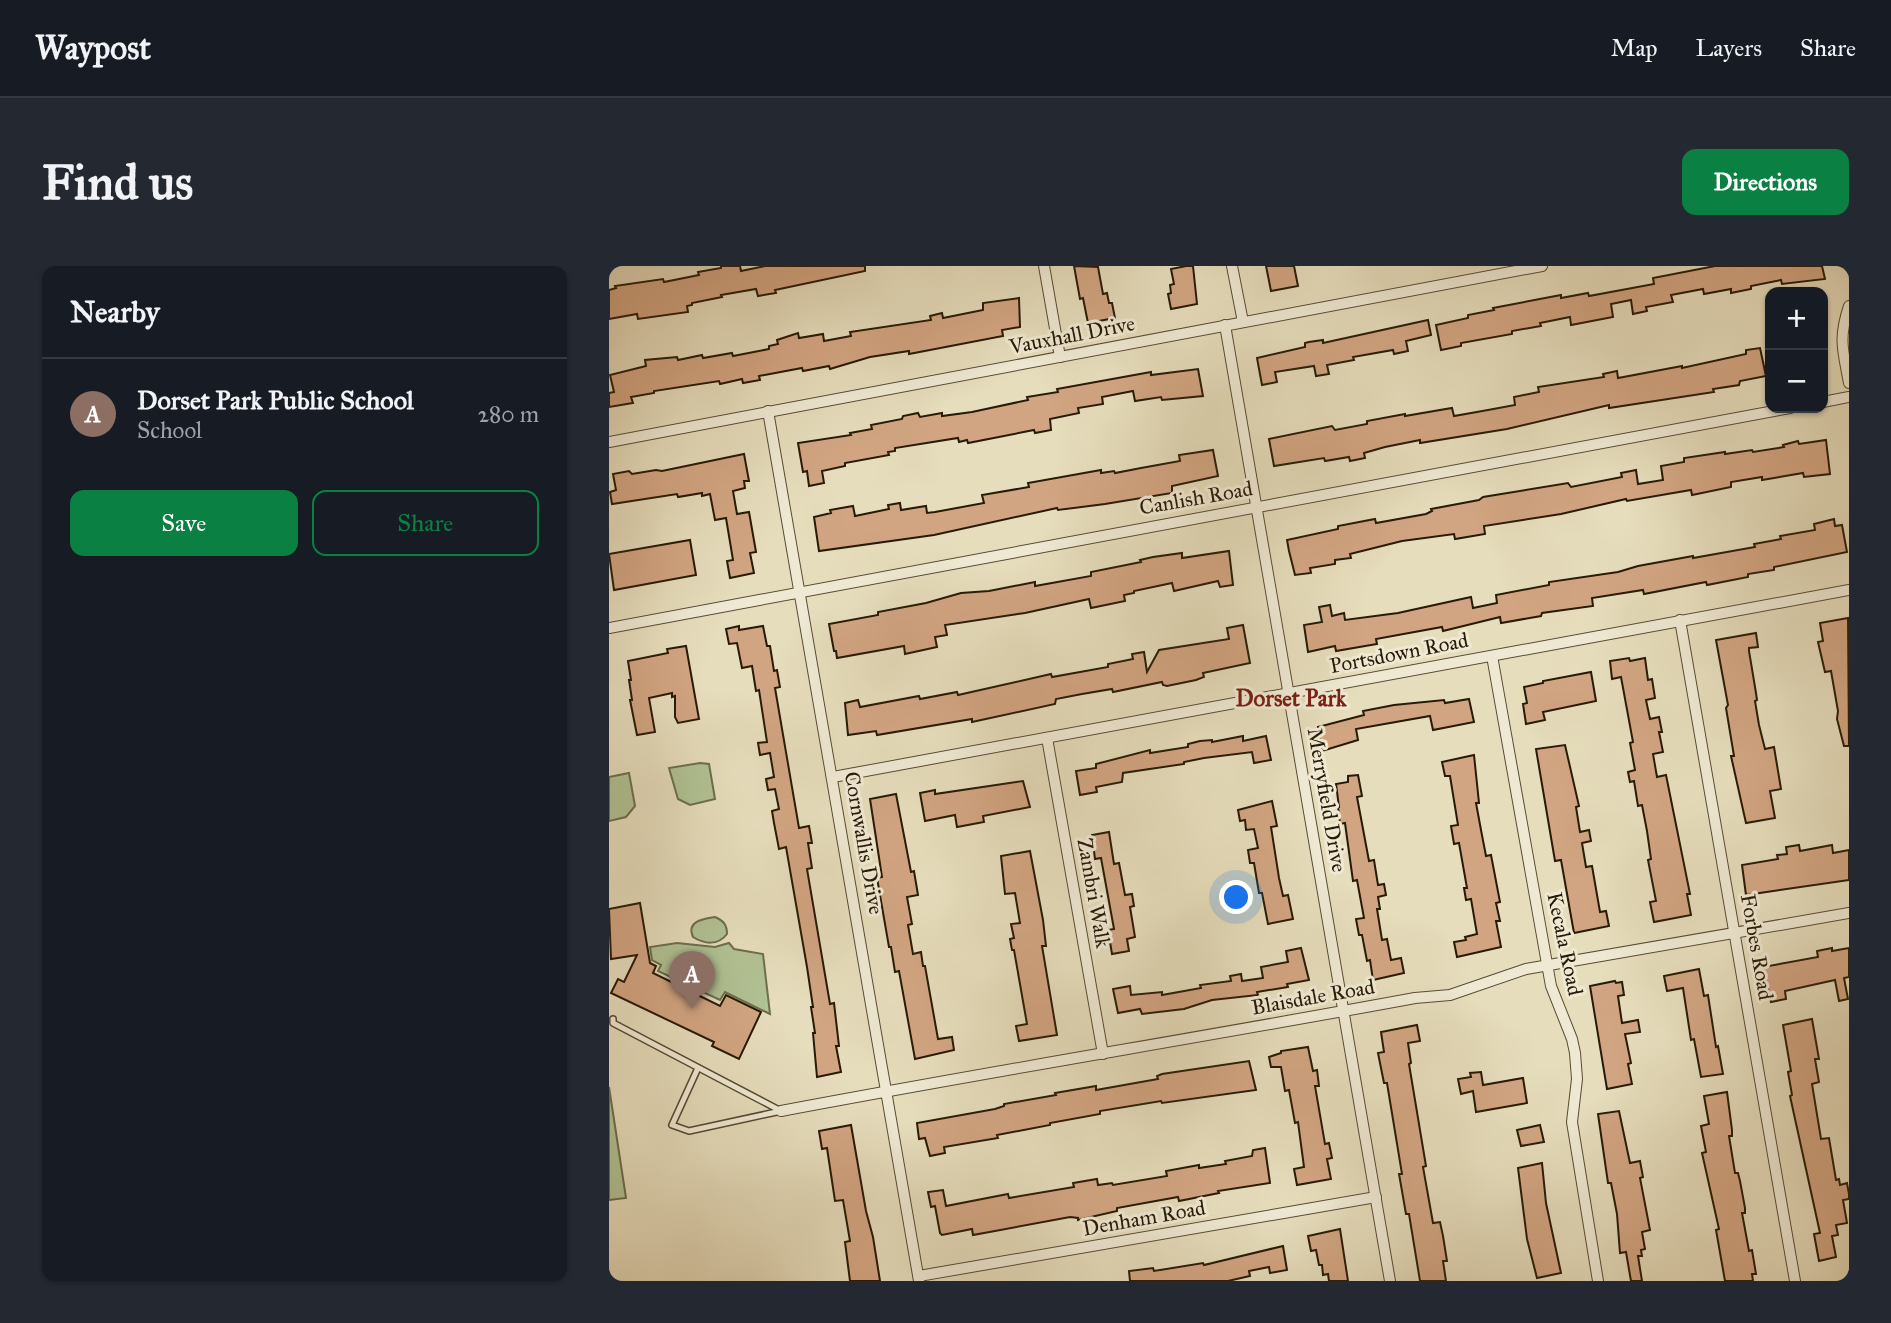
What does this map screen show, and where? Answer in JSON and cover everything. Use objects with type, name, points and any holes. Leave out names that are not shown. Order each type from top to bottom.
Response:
[{"type":"street","points":[[1044,266],[1060,357]]},
{"type":"street","points":[[1233,266],[1243,322]]},
{"type":"street","name":"Vauxhall Drive","points":[[609,442],[1542,266]]},
{"type":"street","points":[[1849,306],[1842,327],[1849,383]]},
{"type":"street","name":"Merryfield Drive","points":[[1225,326],[1390,1281]]},
{"type":"street","points":[[1828,401],[1849,397]]},
{"type":"street","name":"Cornwallis Drive","points":[[768,411],[919,1279]]},
{"type":"street","name":"Canlish Road","points":[[609,628],[1765,413]]},
{"type":"street","name":"Portsdown Road","points":[[833,777],[1849,590]]},
{"type":"street","name":"Forbes Road","points":[[1680,620],[1795,1281]]},
{"type":"street","name":"Kecala Road","points":[[1492,656],[1551,986],[1575,1053],[1577,1079],[1573,1137],[1598,1281]]},
{"type":"street","name":"Zambri Walk","points":[[1047,738],[1103,1054]]},
{"type":"street","name":"Blaisdale Road","points":[[781,1111],[1415,998],[1450,995],[1493,978],[1547,965],[1849,913]]},
{"type":"street","name":"Denham Road","points":[[919,1279],[1376,1198]]},
{"type":"lane","points":[[613,1019],[613,1023],[781,1111]]},
{"type":"lane","points":[[698,1068],[672,1125],[689,1132],[781,1111]]},
{"type":"green space","points":[[709,764],[715,799],[690,805],[678,799],[669,768]]},
{"type":"green space","points":[[629,773],[635,806],[626,817],[609,821],[609,777]]},
{"type":"green space","points":[[715,917],[726,926],[727,934],[723,938],[711,943],[693,937],[691,932],[694,924]]},
{"type":"green space","points":[[677,943],[715,947],[729,943],[734,949],[763,954],[770,1014],[725,992],[720,1000],[658,971],[661,965],[652,960],[650,947]]},
{"type":"green space","points":[[609,1087],[626,1198],[609,1200]]},
{"type":"building","points":[[721,266],[740,266],[741,271],[765,266],[865,266],[865,271],[758,296],[756,289],[721,295],[722,297],[692,303],[687,306],[688,312],[638,319],[637,314],[609,319],[609,290],[616,288],[615,286],[663,279],[664,282],[699,275],[698,272]]},
{"type":"building","points":[[1074,266],[1098,267],[1103,294],[1107,293],[1109,303],[1112,303],[1115,318],[1088,323]]},
{"type":"building","points":[[1193,266],[1197,304],[1171,309],[1168,294],[1171,293],[1170,285],[1174,284],[1171,269]]},
{"type":"building","points":[[1266,266],[1294,266],[1298,286],[1271,291]]},
{"type":"building","points":[[1715,266],[1822,266],[1825,279],[1782,284],[1781,280],[1731,293],[1731,289],[1704,294],[1703,289],[1671,295],[1673,302],[1646,307],[1647,311],[1633,314],[1631,300],[1611,304],[1613,317],[1571,325],[1570,317],[1441,350],[1436,325],[1468,318],[1468,315],[1561,295],[1561,298],[1588,293],[1589,296],[1654,284],[1653,278]]},
{"type":"building","points":[[1019,298],[1020,327],[1002,330],[1003,336],[909,354],[909,351],[870,357],[830,369],[829,366],[803,371],[802,368],[759,376],[760,380],[743,383],[742,379],[720,384],[719,381],[654,391],[631,397],[633,403],[609,407],[609,393],[614,392],[610,375],[646,366],[645,360],[677,357],[678,360],[702,355],[703,358],[732,353],[733,356],[769,349],[769,346],[778,344],[777,340],[798,333],[799,338],[823,334],[824,341],[851,336],[850,332],[931,320],[930,316],[942,313],[943,318],[983,310],[983,303]]},
{"type":"building","points":[[1428,320],[1431,335],[1406,341],[1408,351],[1394,354],[1393,350],[1353,357],[1354,360],[1327,365],[1329,374],[1316,376],[1314,366],[1275,372],[1277,382],[1262,385],[1257,358],[1305,347],[1305,343],[1309,342],[1323,340],[1323,343]]},
{"type":"building","points":[[1760,348],[1765,376],[1740,381],[1739,385],[1713,389],[1714,392],[1609,408],[1609,405],[1507,429],[1420,443],[1420,440],[1364,453],[1365,458],[1350,461],[1349,457],[1325,461],[1324,458],[1274,466],[1269,439],[1332,426],[1335,430],[1405,414],[1452,408],[1454,416],[1515,405],[1514,397],[1539,392],[1538,387],[1604,377],[1603,374],[1617,371],[1618,378],[1682,368],[1746,354],[1746,350]]},
{"type":"building","points":[[1198,369],[1203,396],[1135,401],[1133,391],[1102,397],[1103,404],[1078,408],[1079,413],[1050,419],[1051,430],[1035,433],[1034,430],[968,443],[967,440],[959,442],[958,438],[895,448],[895,451],[888,452],[889,455],[845,463],[845,466],[822,471],[824,483],[809,486],[807,471],[803,472],[798,443],[851,435],[850,433],[872,429],[871,425],[918,413],[920,417],[972,412],[1028,400],[1027,397],[1058,392],[1057,389],[1151,372],[1151,375]]},
{"type":"building","points":[[1826,440],[1830,474],[1804,477],[1803,473],[1762,480],[1762,477],[1731,482],[1731,487],[1692,495],[1691,490],[1627,501],[1626,499],[1561,514],[1484,526],[1485,534],[1455,539],[1454,534],[1402,541],[1350,554],[1351,558],[1335,560],[1335,564],[1310,568],[1311,573],[1295,575],[1289,551],[1287,540],[1338,529],[1338,526],[1375,519],[1376,523],[1426,514],[1432,511],[1431,509],[1483,497],[1568,483],[1571,487],[1622,477],[1621,473],[1636,470],[1638,484],[1663,480],[1661,466],[1684,462],[1684,458],[1725,452],[1753,452],[1784,447],[1783,445],[1798,441],[1799,444]]},
{"type":"building","points":[[1213,450],[1218,476],[1172,486],[1172,493],[1105,504],[1057,508],[934,535],[819,551],[814,517],[831,513],[830,510],[853,506],[855,516],[889,509],[888,505],[900,503],[901,510],[926,506],[927,513],[935,512],[984,503],[982,495],[1029,487],[1028,483],[1101,470],[1101,473],[1115,473],[1180,461],[1179,455]]},
{"type":"building","points":[[744,454],[749,481],[744,481],[745,488],[733,491],[737,514],[749,512],[756,552],[750,553],[754,573],[730,578],[727,561],[733,560],[726,518],[715,520],[710,494],[678,497],[677,494],[612,504],[610,492],[616,490],[613,474],[662,471]]},
{"type":"building","points":[[1834,519],[1835,526],[1842,525],[1847,552],[1774,567],[1774,570],[1748,574],[1748,577],[1707,585],[1706,582],[1644,594],[1643,590],[1592,598],[1593,606],[1542,613],[1541,616],[1501,623],[1500,617],[1443,631],[1442,627],[1376,639],[1377,644],[1336,651],[1335,646],[1308,652],[1304,625],[1322,622],[1319,607],[1330,605],[1332,616],[1344,613],[1345,620],[1398,613],[1471,597],[1473,608],[1497,603],[1496,595],[1549,585],[1549,582],[1755,547],[1754,544],[1781,539],[1780,536],[1815,530],[1814,524]]},
{"type":"building","points":[[690,540],[696,575],[614,590],[609,554]]},
{"type":"building","points":[[1229,551],[1233,585],[1220,587],[1218,581],[1174,591],[1172,583],[1134,591],[1124,595],[1125,601],[1091,608],[1089,599],[1025,613],[945,625],[947,635],[935,637],[937,647],[905,654],[904,646],[837,658],[834,651],[829,624],[878,615],[878,612],[961,593],[989,591],[1035,582],[1035,586],[1091,576],[1091,572],[1153,557],[1182,553],[1182,558]]},
{"type":"building","points":[[1848,618],[1849,746],[1844,746],[1837,719],[1831,671],[1825,672],[1818,642],[1823,641],[1820,623]]},
{"type":"building","points":[[1243,625],[1250,663],[1203,673],[1204,677],[1196,680],[1167,686],[1162,682],[1113,692],[1112,689],[1082,694],[1056,699],[1055,704],[972,722],[972,719],[877,735],[876,731],[848,735],[845,703],[858,700],[860,707],[919,696],[920,699],[957,692],[958,695],[1051,674],[1052,677],[1108,667],[1108,664],[1133,659],[1132,654],[1144,652],[1147,672],[1159,650],[1229,639],[1227,628]]},
{"type":"building","points":[[739,626],[739,630],[763,626],[767,646],[770,646],[780,687],[775,688],[799,828],[809,826],[812,843],[808,843],[812,868],[807,869],[830,1004],[834,1003],[839,1046],[836,1046],[841,1072],[817,1077],[813,1007],[807,967],[786,847],[779,849],[774,823],[772,811],[779,809],[775,789],[768,790],[766,779],[774,777],[770,753],[760,755],[758,743],[767,742],[759,690],[756,691],[752,666],[742,668],[737,643],[729,644],[726,629]]},
{"type":"building","points":[[1756,633],[1758,647],[1749,648],[1755,701],[1765,749],[1774,747],[1781,789],[1770,791],[1775,818],[1746,823],[1731,756],[1734,756],[1726,708],[1728,705],[1716,640]]},
{"type":"building","points":[[686,646],[699,719],[678,723],[675,717],[675,696],[672,697],[672,693],[649,698],[655,732],[637,735],[630,700],[628,661],[668,653],[667,649]]},
{"type":"building","points":[[1629,658],[1630,661],[1645,658],[1648,680],[1652,679],[1655,698],[1646,700],[1650,719],[1659,717],[1662,732],[1659,732],[1663,752],[1653,754],[1657,777],[1666,775],[1690,894],[1687,894],[1691,915],[1654,922],[1650,902],[1656,901],[1648,860],[1651,859],[1647,831],[1642,805],[1638,806],[1634,781],[1630,782],[1628,772],[1635,770],[1630,743],[1633,742],[1621,677],[1612,679],[1610,661]]},
{"type":"building","points":[[1591,672],[1596,701],[1543,712],[1545,720],[1526,724],[1523,704],[1527,703],[1524,687]]},
{"type":"building","points":[[1469,699],[1474,722],[1433,730],[1430,716],[1356,729],[1358,740],[1322,751],[1318,727],[1364,715],[1363,711],[1394,705]]},
{"type":"building","points":[[1243,736],[1243,741],[1266,736],[1271,760],[1254,763],[1252,752],[1204,758],[1184,764],[1123,773],[1122,782],[1096,787],[1097,792],[1080,795],[1076,771],[1096,768],[1096,764],[1150,750],[1150,753],[1188,747],[1188,744],[1200,741],[1212,742]]},
{"type":"building","points":[[1565,745],[1579,806],[1576,807],[1580,832],[1589,830],[1591,841],[1582,843],[1586,867],[1592,866],[1600,912],[1606,911],[1609,926],[1574,933],[1561,860],[1555,861],[1536,749]]},
{"type":"building","points":[[1474,755],[1479,803],[1476,803],[1486,856],[1491,855],[1500,902],[1496,903],[1500,921],[1496,921],[1501,947],[1457,957],[1454,942],[1477,934],[1471,899],[1466,900],[1464,888],[1467,888],[1459,843],[1454,844],[1451,826],[1458,825],[1450,776],[1445,776],[1442,762]]},
{"type":"building","points":[[1358,775],[1362,796],[1357,797],[1369,861],[1374,860],[1378,885],[1384,884],[1386,895],[1378,897],[1380,909],[1377,909],[1382,940],[1387,939],[1391,960],[1401,958],[1404,973],[1373,980],[1370,960],[1367,961],[1362,935],[1359,935],[1356,919],[1364,918],[1357,880],[1353,881],[1345,823],[1340,824],[1336,784],[1348,782],[1348,776]]},
{"type":"building","points":[[1023,781],[1030,807],[983,816],[984,822],[957,827],[955,815],[925,821],[920,793],[935,790],[935,794]]},
{"type":"building","points":[[896,794],[918,895],[907,897],[912,924],[908,925],[913,954],[921,952],[938,1039],[952,1037],[954,1050],[915,1059],[899,971],[895,972],[889,947],[877,878],[882,877],[870,799]]},
{"type":"building","points":[[1272,801],[1277,826],[1271,827],[1279,878],[1283,896],[1288,895],[1293,919],[1268,924],[1254,863],[1250,863],[1248,850],[1258,848],[1254,829],[1246,830],[1245,820],[1240,821],[1238,810]]},
{"type":"building","points":[[1109,832],[1114,864],[1119,863],[1125,895],[1132,894],[1134,906],[1130,907],[1135,937],[1127,939],[1129,951],[1112,954],[1108,930],[1114,929],[1101,858],[1095,859],[1092,835]]},
{"type":"building","points":[[1799,845],[1800,851],[1832,845],[1833,853],[1849,850],[1849,880],[1746,895],[1742,865],[1778,859],[1777,855],[1787,854],[1786,847]]},
{"type":"building","points":[[1030,851],[1043,920],[1046,946],[1042,946],[1057,1035],[1019,1041],[1016,1026],[1027,1024],[1010,939],[1014,938],[1011,924],[1020,923],[1015,893],[1005,894],[1001,856]]},
{"type":"building","points":[[640,903],[650,963],[656,966],[653,973],[720,1006],[726,995],[761,1012],[739,1059],[712,1046],[714,1042],[611,993],[618,979],[624,982],[637,955],[611,959],[609,909]]},
{"type":"building","points":[[1301,948],[1309,980],[1257,992],[1258,995],[1212,1000],[1184,1009],[1142,1014],[1140,1009],[1118,1013],[1113,989],[1130,986],[1131,995],[1162,992],[1162,995],[1201,988],[1200,985],[1231,981],[1230,976],[1241,974],[1242,981],[1263,978],[1261,967],[1288,962],[1286,951]]},
{"type":"building","points":[[1832,948],[1832,951],[1849,948],[1849,977],[1844,978],[1848,999],[1839,1001],[1835,980],[1785,991],[1786,999],[1771,1002],[1763,967],[1818,957],[1817,951]]},
{"type":"building","points":[[1699,969],[1704,996],[1708,995],[1723,1074],[1701,1077],[1694,1039],[1691,1040],[1683,988],[1667,991],[1664,976]]},
{"type":"building","points":[[1622,982],[1624,995],[1618,996],[1622,1023],[1638,1020],[1640,1032],[1625,1034],[1632,1084],[1607,1089],[1590,986]]},
{"type":"building","points":[[1812,1019],[1819,1059],[1815,1059],[1819,1082],[1812,1084],[1821,1139],[1829,1138],[1836,1180],[1839,1179],[1840,1185],[1847,1183],[1849,1194],[1849,1199],[1843,1200],[1847,1223],[1836,1225],[1838,1235],[1832,1236],[1836,1257],[1819,1261],[1814,1234],[1820,1233],[1790,1096],[1788,1072],[1791,1071],[1783,1025]]},
{"type":"building","points":[[1417,1025],[1420,1041],[1408,1043],[1409,1064],[1433,1223],[1440,1222],[1443,1236],[1447,1261],[1443,1261],[1446,1281],[1420,1281],[1409,1214],[1406,1214],[1399,1174],[1402,1174],[1387,1083],[1384,1083],[1378,1053],[1384,1052],[1381,1032]]},
{"type":"building","points":[[1308,1047],[1313,1071],[1317,1070],[1319,1086],[1315,1086],[1325,1144],[1329,1143],[1332,1158],[1327,1159],[1331,1179],[1297,1185],[1294,1169],[1304,1167],[1298,1122],[1295,1123],[1289,1090],[1285,1091],[1281,1067],[1271,1067],[1269,1057],[1281,1051]]},
{"type":"building","points":[[1249,1061],[1256,1090],[1100,1111],[1100,1114],[997,1135],[998,1138],[944,1147],[945,1153],[930,1156],[925,1138],[919,1139],[917,1123],[995,1109],[1004,1104],[1056,1095],[1055,1093],[1096,1086],[1096,1090],[1158,1079],[1157,1076],[1162,1074]]},
{"type":"building","points":[[1481,1072],[1483,1085],[1523,1078],[1527,1103],[1476,1112],[1473,1091],[1461,1094],[1458,1079],[1471,1077],[1470,1073]]},
{"type":"building","points":[[1727,1092],[1732,1130],[1732,1136],[1729,1136],[1735,1173],[1738,1173],[1745,1208],[1745,1213],[1742,1213],[1749,1251],[1752,1250],[1756,1274],[1752,1274],[1753,1281],[1725,1281],[1716,1230],[1719,1229],[1702,1153],[1706,1152],[1701,1126],[1709,1124],[1704,1096]]},
{"type":"building","points":[[1619,1111],[1630,1163],[1640,1161],[1643,1177],[1640,1178],[1650,1230],[1642,1232],[1645,1249],[1641,1250],[1642,1256],[1638,1256],[1642,1281],[1631,1281],[1626,1252],[1620,1253],[1617,1214],[1611,1183],[1608,1183],[1598,1114]]},
{"type":"building","points":[[851,1125],[880,1281],[850,1281],[845,1242],[850,1241],[843,1200],[835,1201],[827,1148],[822,1149],[819,1131]]},
{"type":"building","points":[[1540,1125],[1544,1142],[1521,1146],[1517,1130]]},
{"type":"building","points":[[1265,1148],[1270,1183],[1218,1191],[1219,1193],[1179,1201],[1178,1197],[1117,1208],[1117,1211],[1078,1220],[1070,1217],[973,1235],[972,1229],[942,1235],[935,1206],[931,1207],[928,1192],[943,1190],[946,1206],[1008,1194],[1009,1198],[1074,1187],[1073,1183],[1097,1179],[1098,1185],[1113,1185],[1167,1176],[1166,1171],[1199,1165],[1199,1168],[1226,1164],[1225,1161],[1252,1156],[1253,1150]]},
{"type":"building","points":[[1542,1163],[1546,1203],[1561,1273],[1537,1278],[1527,1239],[1518,1168]]},
{"type":"building","points":[[1340,1229],[1348,1281],[1329,1281],[1328,1274],[1323,1275],[1316,1250],[1311,1251],[1308,1236]]},
{"type":"building","points":[[1283,1246],[1287,1270],[1270,1273],[1269,1267],[1249,1271],[1250,1276],[1228,1281],[1130,1281],[1129,1271],[1204,1265]]},
{"type":"place","name":"Dorset Park Public School","points":[[692,1009]]},
{"type":"district","name":"Dorset Park","points":[[1291,698]]}]
